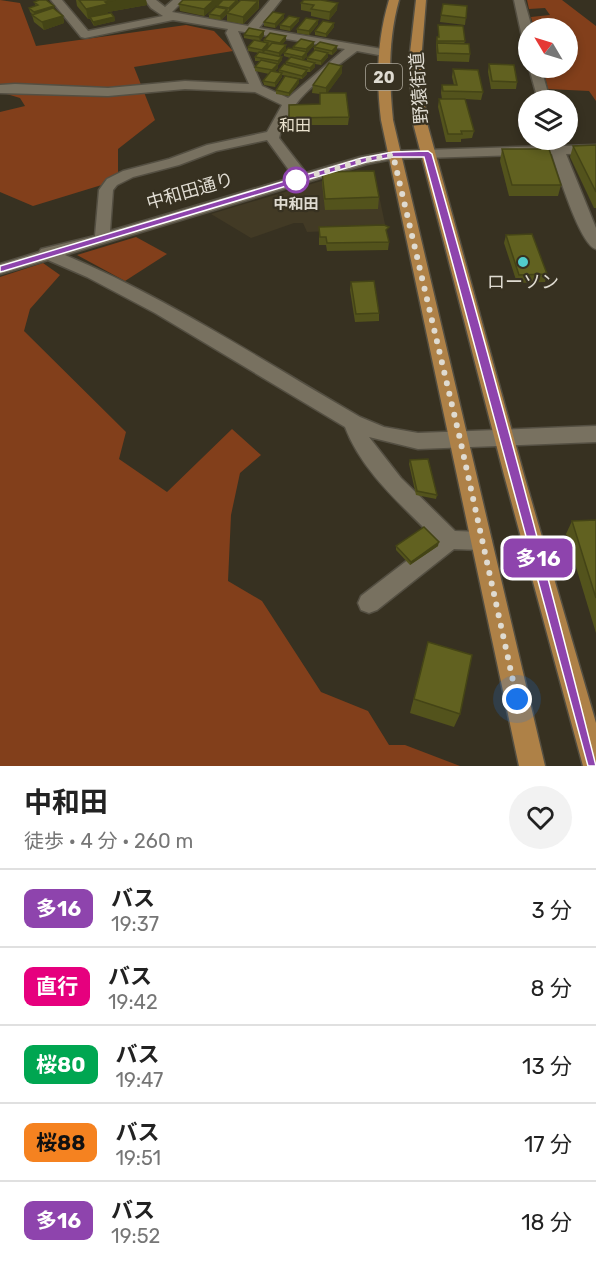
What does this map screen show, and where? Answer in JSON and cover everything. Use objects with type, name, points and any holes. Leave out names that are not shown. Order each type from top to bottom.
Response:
[{"type":"main road","name":"野猿街道","points":[[394,0],[384,52],[385,102],[393,155],[460,439],[532,766]]},
{"type":"main road","name":"野猿街道","points":[[421,0],[414,72],[420,123],[596,766]]},
{"type":"street","points":[[56,0],[85,35],[169,15],[384,52]]},
{"type":"street","points":[[150,0],[169,15]]},
{"type":"street","points":[[169,15],[178,0]]},
{"type":"street","points":[[250,30],[276,0]]},
{"type":"street","points":[[519,0],[523,18]]},
{"type":"street","points":[[234,27],[232,33],[257,88]]},
{"type":"street","points":[[102,237],[106,190],[119,177],[212,148],[272,135],[291,104],[319,74],[354,48]]},
{"type":"street","points":[[0,89],[108,92],[196,84],[257,88],[291,104]]},
{"type":"street","points":[[272,135],[302,178]]},
{"type":"street","name":"中和田通り","points":[[578,147],[596,149]]},
{"type":"street","name":"中和田通り","points":[[0,269],[46,253],[365,160],[393,155],[518,148]]},
{"type":"street","points":[[557,150],[596,244]]},
{"type":"street","points":[[46,253],[93,273],[160,309],[353,422],[402,439],[418,441],[596,434]]},
{"type":"street","points":[[353,422],[356,435],[384,471],[450,540]]},
{"type":"street","points":[[369,603],[450,540],[481,541]]},
{"type":"shaded area","points":[[0,0],[20,3],[36,46],[186,25],[214,31],[233,51],[134,67],[155,120],[118,149],[118,180],[33,206],[0,192],[0,112],[25,106],[20,98],[0,92]]},
{"type":"shaded area","points":[[527,0],[562,0],[596,26],[596,101],[589,91],[548,89],[545,78],[578,78],[578,18],[531,18],[550,15],[545,8],[529,9]]},
{"type":"shaded area","points":[[358,170],[375,176],[386,229],[307,232],[303,223],[294,223],[251,238],[211,214]]},
{"type":"shaded area","points":[[136,237],[167,254],[125,281],[77,255]]},
{"type":"shaded area","points":[[43,263],[60,275],[30,309],[24,331],[126,432],[119,459],[167,492],[232,429],[261,455],[240,473],[231,515],[228,581],[262,601],[321,692],[368,711],[389,745],[405,745],[460,766],[0,766],[0,277]]},
{"type":"building","points":[[46,0],[54,6],[34,12],[29,8],[38,5],[34,2]]},
{"type":"building","points":[[79,0],[115,0],[86,9]]},
{"type":"building","points":[[183,0],[214,0],[204,9],[179,4]]},
{"type":"building","points":[[223,0],[237,0],[229,8],[217,6]]},
{"type":"building","points":[[241,0],[258,1],[243,17],[227,13]]},
{"type":"building","points":[[304,0],[338,3],[330,12],[311,9],[314,5],[301,3]]},
{"type":"building","points":[[443,4],[467,6],[466,18],[441,15]]},
{"type":"building","points":[[216,7],[227,9],[220,16],[209,14]]},
{"type":"building","points":[[53,8],[63,16],[42,22],[32,15]]},
{"type":"building","points":[[273,12],[284,14],[275,24],[264,22]]},
{"type":"building","points":[[111,13],[114,17],[93,22],[90,17]]},
{"type":"building","points":[[289,16],[299,18],[290,27],[280,25]]},
{"type":"building","points":[[306,18],[318,20],[309,31],[297,29]]},
{"type":"building","points":[[323,21],[334,23],[326,34],[315,31]]},
{"type":"building","points":[[438,25],[463,26],[465,41],[437,41]]},
{"type":"building","points":[[249,28],[264,31],[259,37],[244,35]]},
{"type":"building","points":[[270,33],[286,36],[280,43],[264,40]]},
{"type":"building","points":[[301,39],[314,42],[306,49],[293,47]]},
{"type":"building","points":[[254,40],[268,43],[262,50],[248,47]]},
{"type":"building","points":[[320,42],[337,46],[332,51],[314,47]]},
{"type":"building","points":[[272,43],[286,45],[279,53],[266,50]]},
{"type":"building","points":[[437,43],[469,44],[470,54],[438,53]]},
{"type":"building","points":[[288,48],[307,52],[302,57],[284,53]]},
{"type":"building","points":[[315,50],[328,53],[321,61],[307,58]]},
{"type":"building","points":[[259,52],[282,57],[278,61],[255,57]]},
{"type":"building","points":[[291,57],[315,63],[310,68],[286,62]]},
{"type":"building","points":[[261,60],[278,64],[272,70],[255,67]]},
{"type":"building","points":[[329,63],[342,66],[326,88],[313,85]]},
{"type":"building","points":[[284,64],[307,70],[302,76],[279,70]]},
{"type":"building","points":[[489,64],[514,65],[517,82],[492,81]]},
{"type":"building","points":[[453,69],[478,70],[483,92],[443,91],[442,85],[457,85]]},
{"type":"building","points":[[271,71],[282,73],[275,83],[263,81]]},
{"type":"building","points":[[285,76],[299,79],[289,93],[276,90]]},
{"type":"building","points":[[320,93],[346,93],[349,117],[289,118],[289,105],[320,104]]},
{"type":"building","points":[[439,99],[465,99],[474,131],[448,134]]},
{"type":"building","points":[[596,145],[596,192],[575,150],[578,150],[578,146]]},
{"type":"building","points":[[502,149],[549,150],[561,185],[512,185]]},
{"type":"building","points":[[374,171],[379,197],[325,199],[322,172]]},
{"type":"building","points":[[384,225],[389,227],[386,230],[389,242],[327,243],[326,237],[320,237],[319,227]]},
{"type":"building","points":[[532,234],[547,274],[519,275],[506,235]]},
{"type":"building","points":[[374,281],[379,313],[356,314],[351,282]]},
{"type":"building","points":[[428,459],[437,495],[417,491],[410,460]]},
{"type":"building","points":[[596,520],[596,598],[572,521]]},
{"type":"building","points":[[424,527],[439,542],[411,562],[396,546]]},
{"type":"building","points":[[428,642],[472,655],[460,714],[414,699]]},
{"type":"bus line","name":"多16","points":[[0,269],[46,253],[365,160],[393,155],[428,154],[514,475],[596,766]]},
{"type":"place","name":"中和田","points":[[296,180]]},
{"type":"place","name":"ローソン","points":[[523,262]]},
{"type":"district","name":"和田","points":[[295,125]]},
{"type":"route","points":[[296,180],[365,160],[393,155],[460,439],[517,699]]}]
